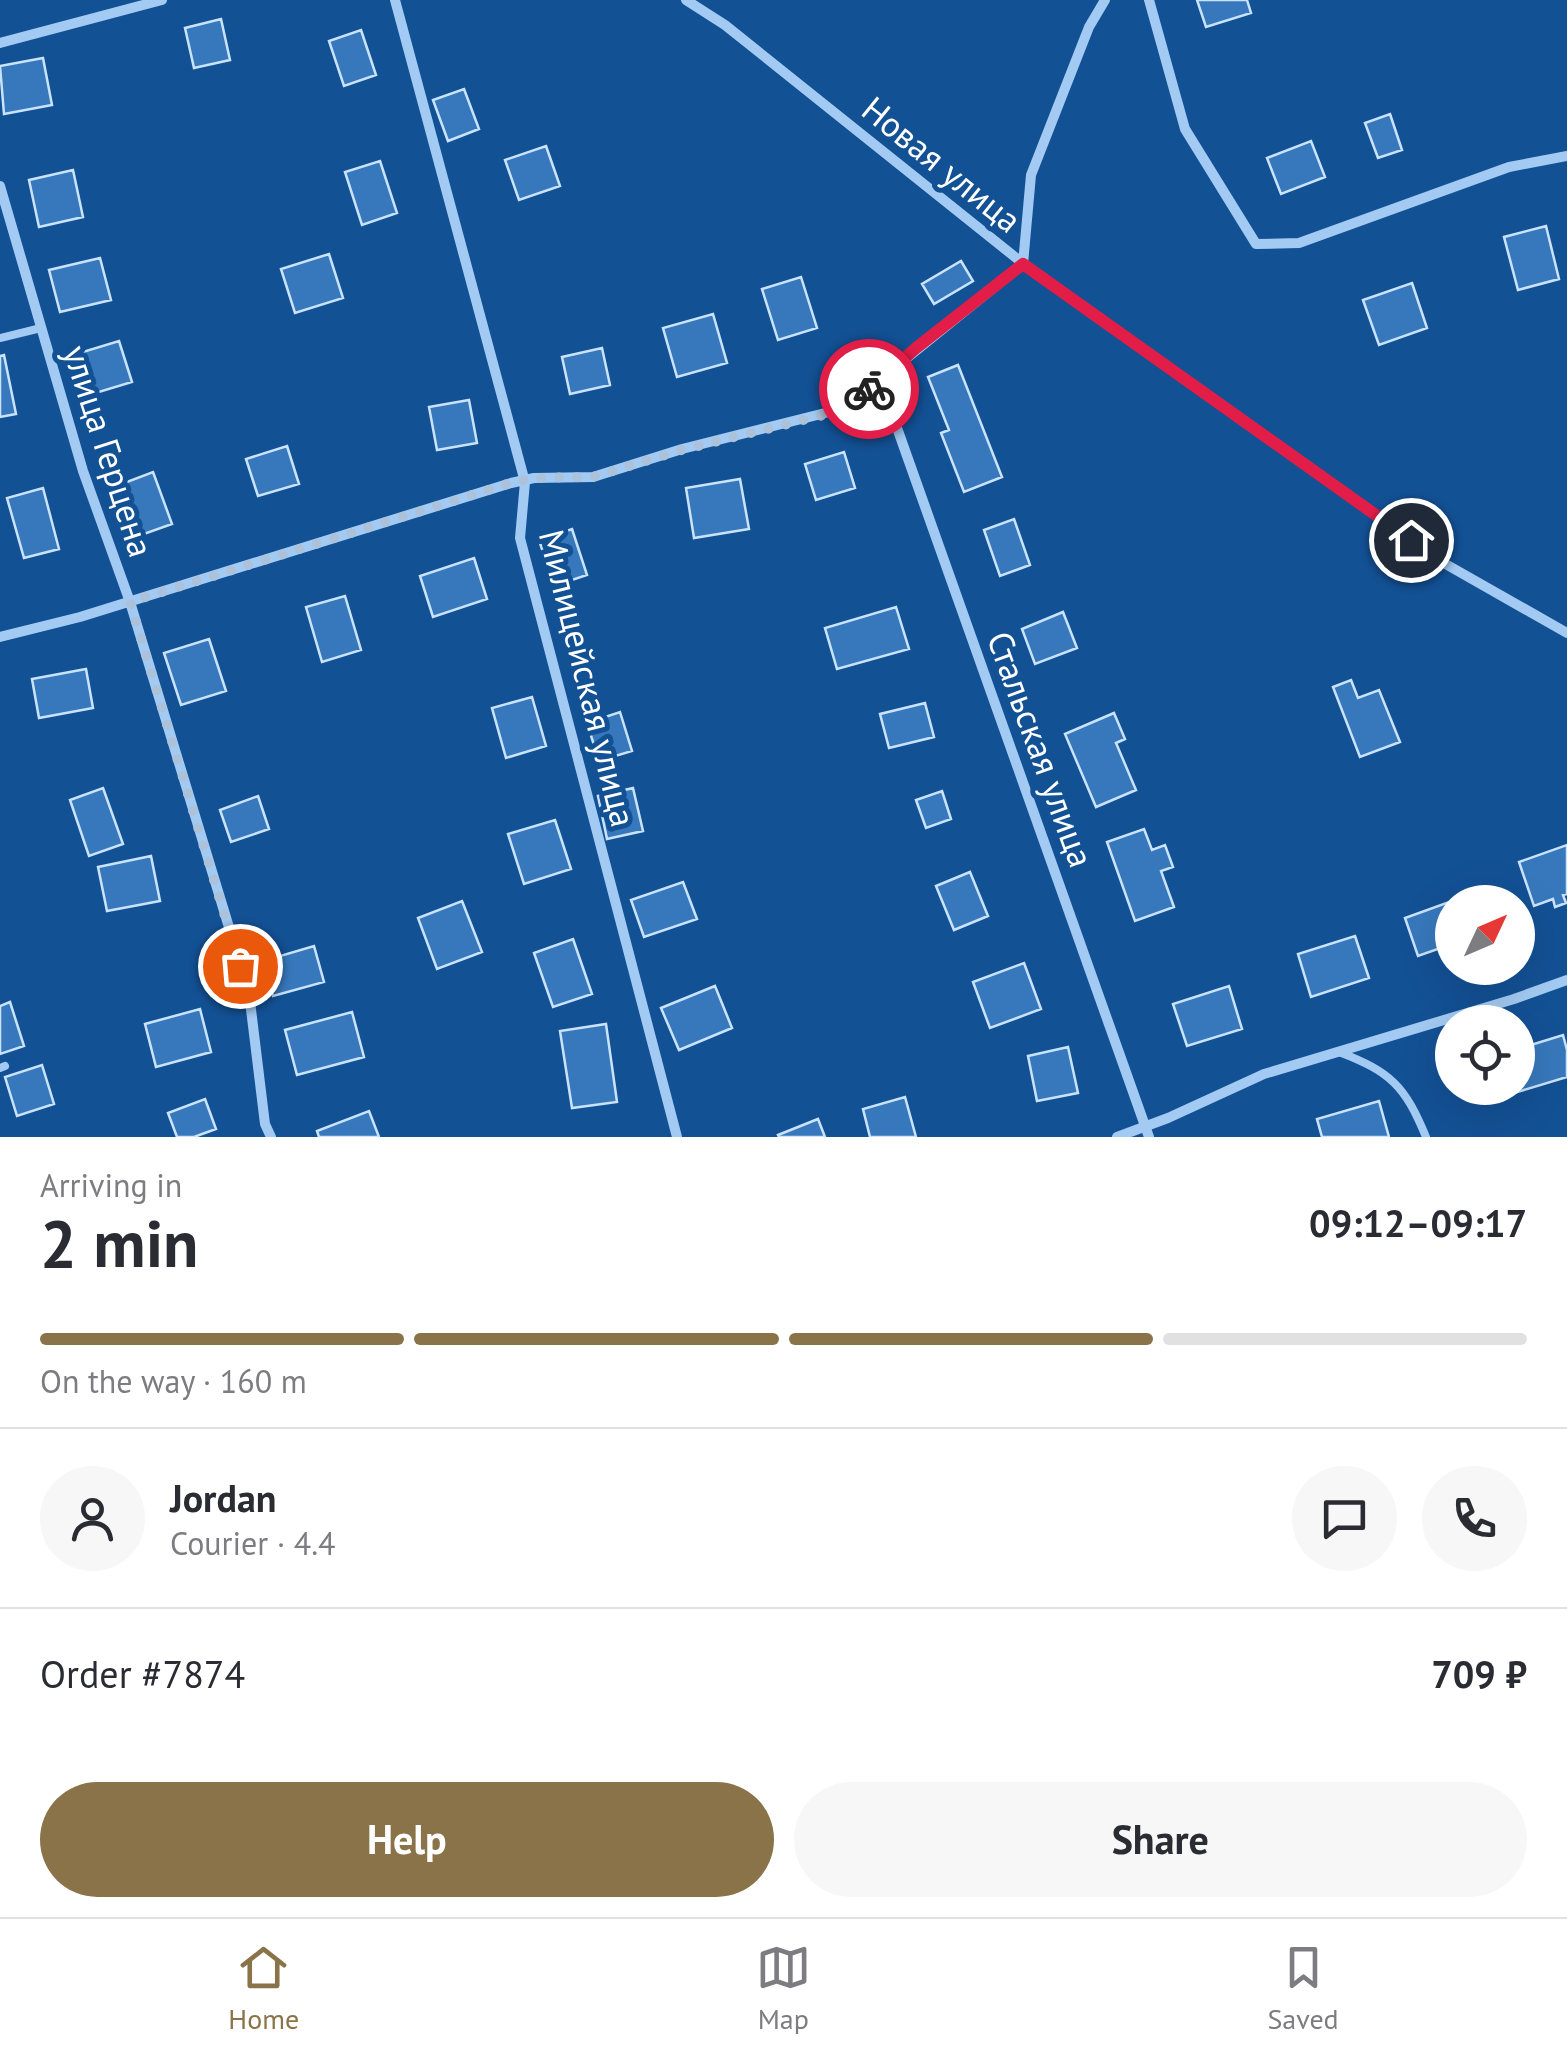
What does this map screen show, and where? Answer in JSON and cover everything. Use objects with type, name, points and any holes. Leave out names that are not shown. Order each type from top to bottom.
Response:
[{"type":"street","points":[[0,43],[162,0]]},
{"type":"street","name":"Милицейская улица","points":[[394,0],[525,482],[520,538],[676,1137]]},
{"type":"street","name":"Новая улица","points":[[686,0],[724,25],[1023,264],[1442,562],[1567,633]]},
{"type":"street","points":[[0,637],[130,602],[511,483],[534,478],[593,477],[845,408],[1023,264],[1030,175],[1089,26],[1105,0]]},
{"type":"street","points":[[1150,0],[1185,129],[1256,244],[1298,243],[1509,167],[1567,156]]},
{"type":"street","name":"улица Герцена","points":[[0,186],[83,471],[130,602],[249,993],[265,1124],[271,1137]]},
{"type":"street","name":"Стальская улица","points":[[880,380],[1148,1132]]},
{"type":"street","points":[[1117,1137],[1148,1132],[1264,1074],[1567,980]]},
{"type":"lane","points":[[0,338],[41,328]]},
{"type":"lane","points":[[1339,1052],[1388,1076],[1402,1088],[1426,1137]]},
{"type":"building","points":[[1197,0],[1247,0],[1251,13],[1206,27]]},
{"type":"building","points":[[221,19],[230,60],[194,68],[185,28]]},
{"type":"building","points":[[361,30],[376,75],[344,86],[329,41]]},
{"type":"building","points":[[43,58],[52,105],[4,114],[0,66]]},
{"type":"building","points":[[464,89],[479,129],[448,141],[433,100]]},
{"type":"building","points":[[1390,114],[1402,150],[1378,158],[1365,123]]},
{"type":"building","points":[[1311,141],[1325,177],[1281,194],[1267,158]]},
{"type":"building","points":[[546,146],[560,186],[519,200],[505,160]]},
{"type":"building","points":[[380,161],[397,213],[362,225],[345,172]]},
{"type":"building","points":[[73,170],[83,217],[39,227],[29,180]]},
{"type":"building","points":[[1546,226],[1559,279],[1518,290],[1504,237]]},
{"type":"building","points":[[329,254],[343,298],[295,313],[281,269]]},
{"type":"building","points":[[100,258],[111,300],[60,312],[49,270]]},
{"type":"building","points":[[961,261],[973,281],[934,304],[922,284]]},
{"type":"building","points":[[801,277],[817,328],[778,340],[762,289]]},
{"type":"building","points":[[1412,283],[1427,328],[1379,345],[1363,300]]},
{"type":"building","points":[[713,314],[727,363],[677,377],[663,328]]},
{"type":"building","points":[[119,341],[132,382],[89,395],[76,354]]},
{"type":"building","points":[[602,348],[610,385],[570,394],[562,357]]},
{"type":"building","points":[[4,355],[16,414],[0,417],[0,356]]},
{"type":"building","points":[[958,365],[1002,477],[964,492],[941,433],[949,430],[928,377]]},
{"type":"building","points":[[469,400],[477,443],[437,450],[429,407]]},
{"type":"building","points":[[287,446],[299,484],[258,496],[246,459]]},
{"type":"building","points":[[844,452],[855,488],[816,500],[805,464]]},
{"type":"building","points":[[153,472],[172,524],[130,539],[111,488]]},
{"type":"building","points":[[740,479],[749,529],[694,538],[686,488]]},
{"type":"building","points":[[43,488],[59,549],[24,558],[7,498]]},
{"type":"building","points":[[1014,519],[1030,565],[1000,576],[984,530]]},
{"type":"building","points":[[572,529],[587,575],[554,586],[539,540]]},
{"type":"building","points":[[474,558],[487,599],[433,617],[420,576]]},
{"type":"building","points":[[345,596],[361,650],[322,662],[306,607]]},
{"type":"building","points":[[896,607],[909,649],[837,669],[825,628]]},
{"type":"building","points":[[1063,612],[1077,648],[1035,664],[1022,629]]},
{"type":"building","points":[[209,639],[226,691],[181,705],[164,653]]},
{"type":"building","points":[[86,669],[93,708],[39,718],[32,679]]},
{"type":"building","points":[[1351,680],[1358,698],[1379,690],[1400,742],[1360,757],[1333,687]]},
{"type":"building","points":[[532,697],[546,746],[506,758],[492,708]]},
{"type":"building","points":[[925,703],[934,737],[889,748],[880,714]]},
{"type":"building","points":[[620,712],[632,751],[599,761],[587,723]]},
{"type":"building","points":[[1114,713],[1125,739],[1116,743],[1136,790],[1096,807],[1065,734]]},
{"type":"building","points":[[103,788],[123,844],[89,856],[70,800]]},
{"type":"building","points":[[633,788],[643,831],[607,839],[598,796]]},
{"type":"building","points":[[942,791],[951,819],[926,828],[916,800]]},
{"type":"building","points":[[258,796],[269,829],[231,842],[220,810]]},
{"type":"building","points":[[555,820],[571,869],[524,884],[508,834]]},
{"type":"building","points":[[1144,829],[1152,850],[1165,845],[1173,867],[1161,871],[1174,907],[1135,921],[1107,842]]},
{"type":"building","points":[[1567,845],[1567,894],[1563,895],[1566,903],[1555,907],[1553,899],[1535,906],[1535,885],[1527,885],[1519,862]]},
{"type":"building","points":[[151,856],[160,901],[107,911],[98,867]]},
{"type":"building","points":[[970,872],[988,916],[954,930],[936,886]]},
{"type":"building","points":[[683,882],[697,919],[644,937],[631,900]]},
{"type":"building","points":[[462,901],[482,952],[437,969],[418,918]]},
{"type":"building","points":[[1435,907],[1435,950],[1418,956],[1405,918]]},
{"type":"building","points":[[1355,936],[1369,978],[1311,997],[1298,954]]},
{"type":"building","points":[[573,939],[592,994],[553,1007],[534,953]]},
{"type":"building","points":[[314,946],[324,982],[273,996],[263,961]]},
{"type":"building","points":[[1024,963],[1041,1009],[990,1028],[973,982]]},
{"type":"building","points":[[715,986],[732,1028],[679,1050],[661,1008]]},
{"type":"building","points":[[1229,986],[1242,1029],[1187,1046],[1173,1004]]},
{"type":"building","points":[[10,1002],[24,1046],[0,1054],[0,1006]]},
{"type":"building","points":[[200,1009],[211,1052],[156,1067],[145,1024]]},
{"type":"building","points":[[352,1012],[364,1057],[297,1075],[285,1030]]},
{"type":"building","points":[[606,1024],[617,1102],[572,1108],[560,1031]]},
{"type":"building","points":[[1563,1035],[1567,1077],[1535,1087],[1535,1044]]},
{"type":"building","points":[[1068,1047],[1078,1093],[1037,1101],[1028,1056]]},
{"type":"building","points":[[42,1065],[54,1104],[17,1116],[5,1077]]},
{"type":"building","points":[[905,1097],[916,1137],[870,1137],[863,1109]]},
{"type":"building","points":[[205,1099],[216,1129],[194,1137],[177,1137],[168,1113]]},
{"type":"building","points":[[1379,1101],[1389,1137],[1322,1137],[1317,1119]]},
{"type":"building","points":[[369,1111],[379,1137],[319,1137],[317,1131]]},
{"type":"building","points":[[818,1119],[825,1137],[778,1135]]},
{"type":"way so far","points":[[240,966],[130,602],[511,483],[534,478],[593,477],[820,416],[845,408],[869,389]]},
{"type":"route","points":[[869,389],[1023,264],[1411,540]]}]
